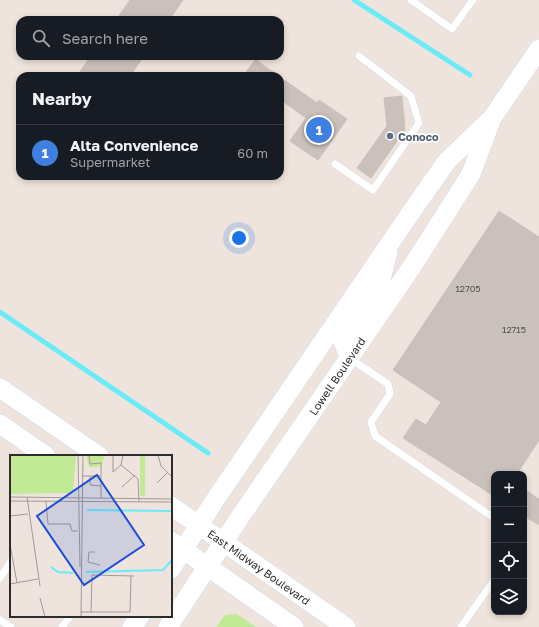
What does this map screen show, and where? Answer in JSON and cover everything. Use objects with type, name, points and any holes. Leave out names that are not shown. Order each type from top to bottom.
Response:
[{"type":"main road","name":"Lowell Boulevard","points":[[172,565],[177,546],[198,525],[447,161],[492,118],[539,48]]},
{"type":"main road","name":"Lowell Boulevard","points":[[168,627],[224,542],[413,265],[471,174],[492,118]]},
{"type":"main road","points":[[350,358],[342,340],[380,283],[391,241]]},
{"type":"main road","points":[[0,388],[98,455]]},
{"type":"main road","points":[[0,424],[45,455]]},
{"type":"main road","name":"East Midway Boulevard","points":[[172,507],[346,627]]},
{"type":"main road","points":[[177,546],[294,627]]},
{"type":"main road","points":[[132,627],[139,617]]},
{"type":"lane","points":[[411,0],[452,29],[473,0]]},
{"type":"lane","points":[[335,164],[373,190],[419,123],[411,96],[358,56]]},
{"type":"lane","points":[[350,358],[388,384],[390,394],[371,422],[375,436],[491,516]]},
{"type":"lane","points":[[0,578],[10,563]]},
{"type":"lane","points":[[461,627],[491,584]]},
{"type":"lane","points":[[62,627],[69,617]]},
{"type":"lane","points":[[0,620],[11,627]]},
{"type":"green space","points":[[237,614],[256,627],[216,627],[225,615]]},
{"type":"building","points":[[130,0],[183,0],[172,16],[119,16]]},
{"type":"building","points":[[88,60],[141,60],[133,72],[80,72]]},
{"type":"building","points":[[255,60],[257,60],[273,72],[246,72]]},
{"type":"building","points":[[284,80],[317,103],[319,100],[347,119],[318,160],[290,141],[306,118],[284,102]]},
{"type":"building","name":"Conoco","points":[[402,96],[405,130],[371,178],[357,168],[387,126],[384,98]]},
{"type":"building","points":[[499,211],[539,237],[539,440],[519,471],[491,471],[491,494],[403,438],[416,419],[426,425],[441,402],[393,370]]},
{"type":"building","points":[[527,491],[539,499],[539,525],[527,518]]},
{"type":"waterway","points":[[354,0],[470,75]]},
{"type":"waterway","points":[[0,312],[208,453]]},
{"type":"place","name":"Alta Convenience","points":[[319,130]]},
{"type":"place","name":"Conoco","points":[[390,136]]}]
